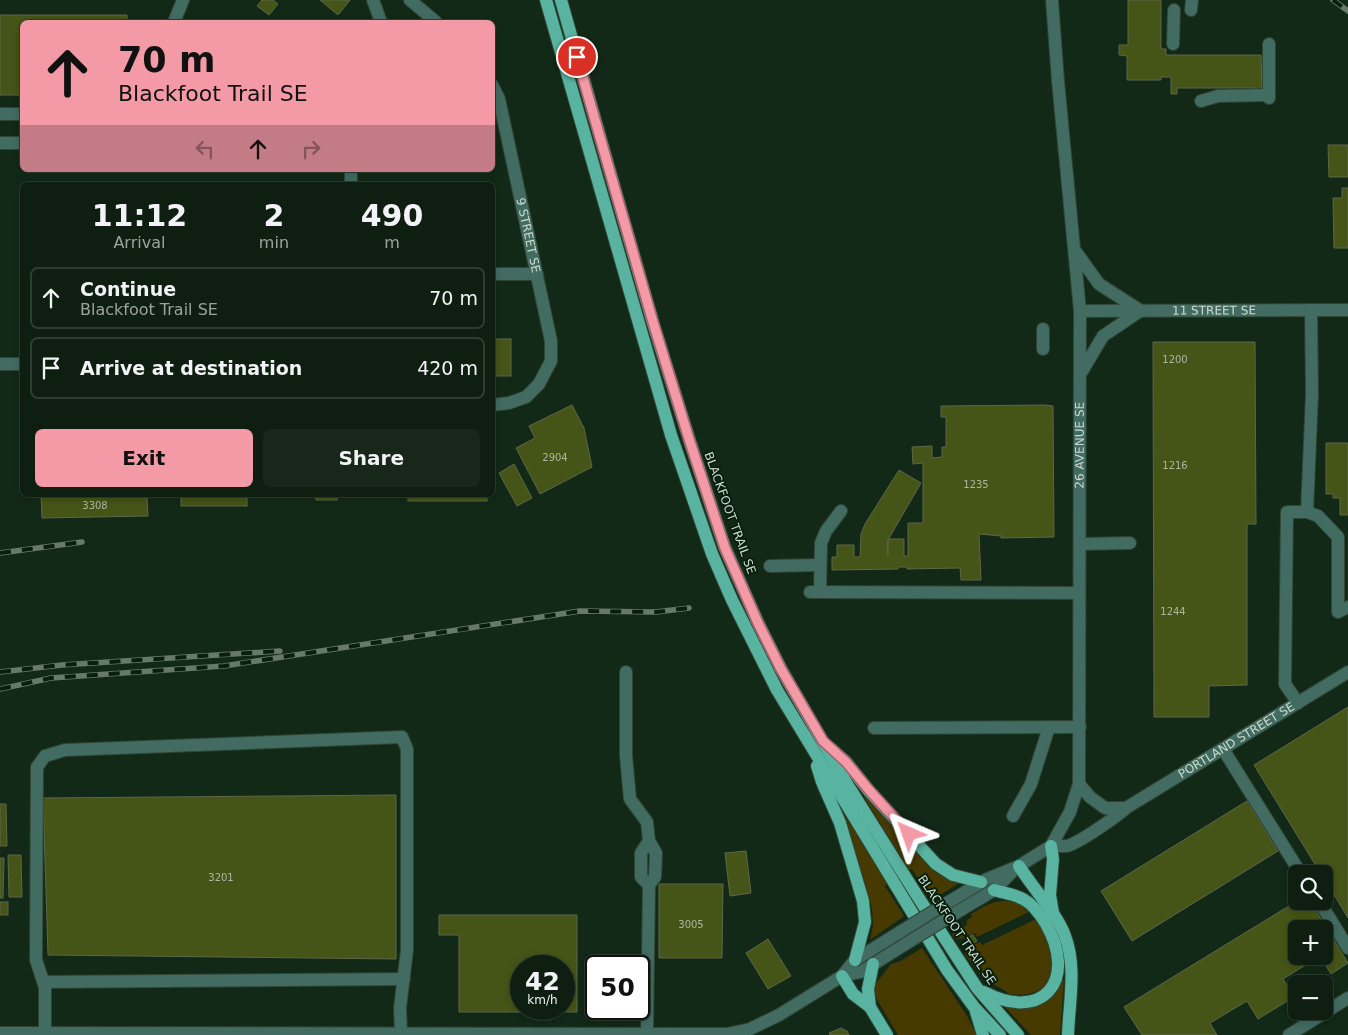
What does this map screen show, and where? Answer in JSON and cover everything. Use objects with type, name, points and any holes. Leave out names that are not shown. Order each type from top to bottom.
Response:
[{"type":"main road","points":[[546,0],[672,436],[712,554],[732,600],[777,690],[947,970],[974,1007],[1000,1035]]},
{"type":"main road","name":"BLACKFOOT TRAIL SE","points":[[561,0],[653,322],[690,442],[725,548],[758,623],[781,669],[823,741],[918,897],[977,988],[1018,1035]]},
{"type":"main road","points":[[823,741],[846,762],[936,864],[953,875],[981,882]]},
{"type":"main road","points":[[812,749],[822,782],[840,823],[864,901],[866,922],[856,960]]},
{"type":"main road","points":[[1051,846],[1053,859],[1050,895],[1053,915]]},
{"type":"main road","points":[[1019,866],[1065,935],[1071,967],[1068,1035]]},
{"type":"main road","points":[[977,988],[1004,1001],[1030,1002],[1051,990],[1057,979],[1059,965],[1057,949],[1052,934],[1039,914],[1033,906],[1023,899],[994,890]]},
{"type":"main road","points":[[870,1007],[868,989],[873,964]]},
{"type":"main road","points":[[842,976],[853,994],[870,1007],[887,1035]]},
{"type":"main road","points":[[974,1007],[983,1035]]},
{"type":"street","points":[[175,20],[183,0]]},
{"type":"street","points":[[373,0],[380,20]]},
{"type":"street","points":[[410,0],[434,20]]},
{"type":"street","name":"26 AVENUE SE","points":[[842,976],[856,960],[900,932],[981,882],[1019,866],[1051,846],[1070,812],[1079,784],[1080,311],[1052,0]]},
{"type":"street","points":[[1173,44],[1174,10]]},
{"type":"street","points":[[1202,101],[1218,96],[1269,96],[1270,44]]},
{"type":"street","name":"9 STREET SE","points":[[495,91],[499,99],[552,341],[551,361],[539,384],[526,397],[510,403],[495,405]]},
{"type":"street","points":[[0,114],[20,114]]},
{"type":"street","points":[[0,142],[20,142]]},
{"type":"street","points":[[1075,250],[1098,284],[1142,311],[1103,336],[1081,373]]},
{"type":"street","points":[[495,274],[537,274]]},
{"type":"street","points":[[1307,512],[1312,394],[1312,310]]},
{"type":"street","name":"11 STREET SE","points":[[1080,311],[1348,310]]},
{"type":"street","points":[[1043,329],[1043,349]]},
{"type":"street","points":[[0,364],[20,364]]},
{"type":"street","points":[[841,511],[826,531],[820,543],[820,565],[815,592],[1079,593]]},
{"type":"street","points":[[1298,703],[1286,684],[1287,512],[1307,512],[1318,516],[1338,537],[1338,612],[1348,606]]},
{"type":"street","points":[[1080,544],[1130,543]]},
{"type":"street","points":[[770,566],[820,565]]},
{"type":"street","points":[[626,672],[626,756],[630,799],[647,822],[649,841],[656,853],[655,877],[649,885],[647,1035]]},
{"type":"street","name":"PORTLAND STREET SE","points":[[1051,846],[1068,846],[1113,819],[1126,808],[1348,672]]},
{"type":"street","points":[[1013,816],[1030,784],[1049,727]]},
{"type":"street","points":[[874,728],[1080,727]]},
{"type":"street","points":[[45,1033],[45,987],[36,960],[36,854],[37,767],[45,756],[65,750],[402,737],[407,749],[407,950],[400,1008],[401,1033]]},
{"type":"street","points":[[1222,749],[1295,865]]},
{"type":"street","points":[[1079,784],[1090,797],[1105,808],[1126,808]]},
{"type":"street","name":"26 AVENUE SE","points":[[842,976],[860,972],[994,890],[1019,866]]},
{"type":"street","points":[[1325,910],[1348,948]]},
{"type":"street","points":[[0,1033],[727,1034],[751,1032],[842,976]]},
{"type":"street","points":[[43,982],[404,979]]},
{"type":"street","points":[[1289,1035],[1348,998]]},
{"type":"shaded area","points":[[865,796],[939,874],[959,883],[932,900],[912,869],[909,870]]},
{"type":"shaded area","points":[[841,810],[888,883],[885,886],[904,916],[870,940],[873,925],[872,907]]},
{"type":"shaded area","points":[[1014,900],[1031,911],[977,937],[975,933],[966,938],[955,939],[952,934],[967,925],[967,920],[972,917],[971,914],[991,904],[1001,901],[1013,902]]},
{"type":"shaded area","points":[[1036,919],[1049,942],[1052,966],[1050,975],[1047,982],[1036,992],[1019,995],[1009,994],[985,980],[965,955],[969,947],[980,942],[982,945]]},
{"type":"shaded area","points":[[922,948],[967,1016],[977,1035],[898,1035],[876,998],[874,986],[891,964],[901,961]]},
{"type":"shaded area","points":[[1061,980],[1064,980],[1060,1035],[1031,1035],[1004,1006],[1020,1008]]},
{"type":"building","points":[[262,0],[273,0],[278,4],[269,15],[257,6]]},
{"type":"building","points":[[320,0],[350,0],[338,15]]},
{"type":"building","points":[[1128,0],[1161,0],[1161,49],[1166,49],[1166,55],[1261,55],[1262,93],[1255,93],[1255,88],[1177,88],[1177,94],[1171,94],[1171,77],[1161,77],[1161,80],[1127,80],[1127,56],[1119,55],[1119,45],[1128,45]]},
{"type":"building","points":[[0,15],[127,15],[127,20],[20,20],[20,95],[0,95]]},
{"type":"building","points":[[1328,145],[1348,145],[1348,177],[1329,177]]},
{"type":"building","points":[[1342,188],[1348,188],[1348,248],[1334,248],[1333,198],[1342,198]]},
{"type":"building","points":[[495,339],[511,339],[511,376],[495,376]]},
{"type":"building","points":[[1153,342],[1255,342],[1256,524],[1247,524],[1247,685],[1209,686],[1209,717],[1154,717]]},
{"type":"building","points":[[572,405],[584,428],[592,467],[540,494],[516,448],[535,438],[529,426]]},
{"type":"building","points":[[941,406],[1053,406],[1054,537],[1001,538],[1001,536],[979,534],[981,580],[961,580],[960,568],[907,569],[907,567],[898,567],[898,569],[832,570],[832,557],[837,557],[837,545],[854,545],[854,557],[860,557],[861,534],[865,524],[899,470],[921,483],[889,539],[904,539],[904,556],[908,556],[908,523],[923,523],[923,463],[913,464],[912,447],[932,446],[932,458],[942,457],[942,447],[946,447],[946,417],[941,417]]},
{"type":"building","points":[[1326,443],[1348,443],[1348,515],[1340,515],[1340,498],[1333,498],[1333,494],[1326,494]]},
{"type":"building","points":[[514,464],[532,498],[517,506],[499,473]]},
{"type":"building","points":[[41,497],[147,497],[148,516],[42,518]]},
{"type":"building","points":[[181,497],[247,497],[247,506],[181,506]]},
{"type":"building","points":[[316,497],[337,497],[337,500],[316,500]]},
{"type":"building","points":[[408,497],[487,497],[487,501],[408,501]]},
{"type":"building","points":[[1348,707],[1348,918],[1333,893],[1333,865],[1315,865],[1254,765]]},
{"type":"building","points":[[396,795],[396,959],[48,955],[43,798]]},
{"type":"building","points":[[1247,801],[1278,851],[1132,941],[1101,891]]},
{"type":"building","points":[[0,804],[6,804],[7,846],[0,846]]},
{"type":"building","points":[[746,851],[751,893],[730,896],[725,853]]},
{"type":"building","points":[[8,855],[21,855],[22,897],[9,897]]},
{"type":"building","points":[[0,858],[4,858],[3,898],[0,898]]},
{"type":"building","points":[[659,884],[723,884],[722,958],[659,958]]},
{"type":"building","points":[[0,902],[8,902],[8,915],[0,915]]},
{"type":"building","points":[[1288,907],[1288,910],[1316,910],[1322,920],[1288,920],[1288,965],[1306,965],[1283,979],[1288,987],[1288,1001],[1258,1019],[1247,1001],[1210,1023],[1217,1035],[1142,1035],[1124,1007]]},
{"type":"building","points":[[439,915],[577,915],[577,1012],[575,1012],[575,955],[510,955],[510,1012],[459,1012],[459,935],[439,935]]},
{"type":"building","points":[[973,935],[977,941],[971,945],[967,938]]},
{"type":"building","points":[[768,939],[791,976],[768,989],[746,953]]},
{"type":"building","points":[[1333,939],[1348,963],[1331,974],[1326,965],[1333,965]]},
{"type":"building","points":[[841,1028],[847,1031],[849,1035],[830,1035],[829,1033]]},
{"type":"railway","points":[[1333,0],[1348,11]]},
{"type":"railway","points":[[0,553],[82,542]]},
{"type":"railway","points":[[0,689],[51,678],[224,666],[580,611],[656,612],[689,608]]},
{"type":"railway","points":[[0,672],[62,665],[280,651]]},
{"type":"route","points":[[577,57],[653,322],[725,548],[758,623],[781,669],[823,741],[846,762],[909,834]]}]
